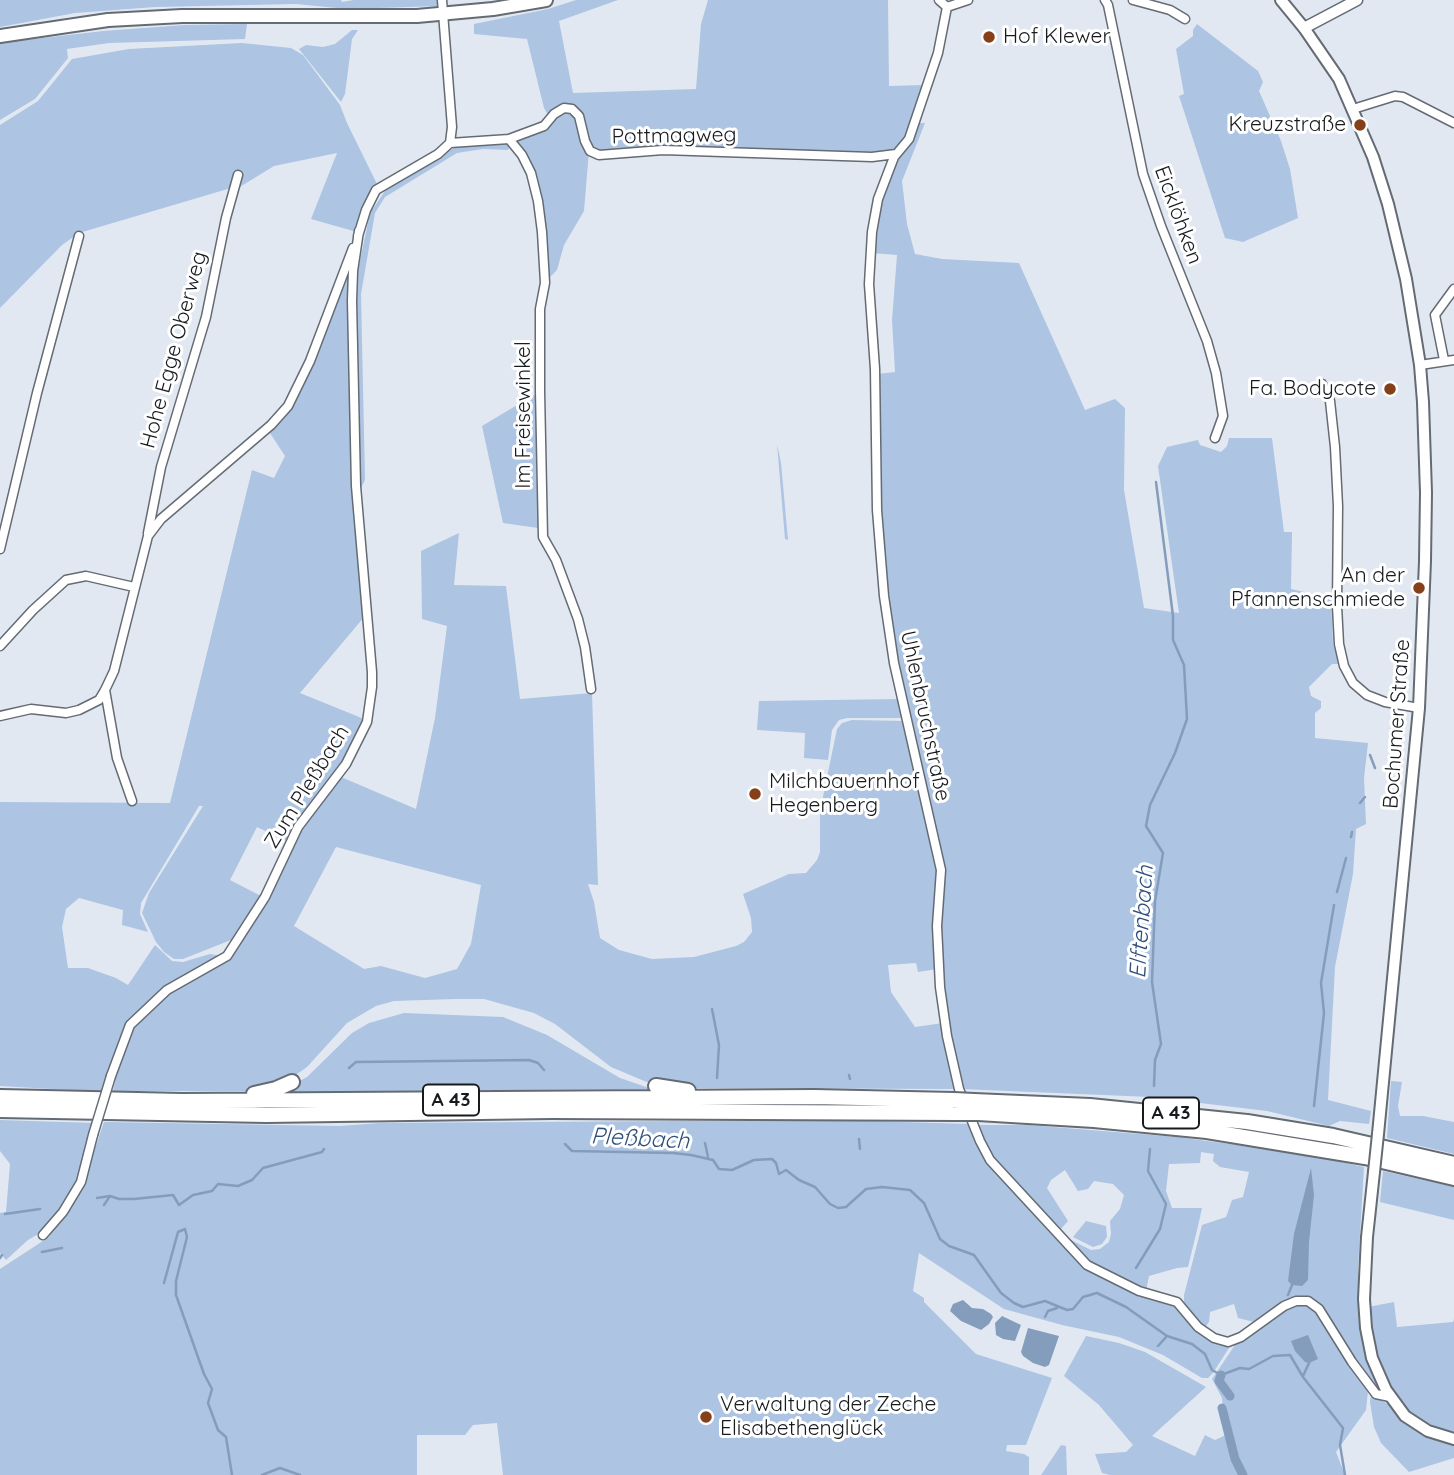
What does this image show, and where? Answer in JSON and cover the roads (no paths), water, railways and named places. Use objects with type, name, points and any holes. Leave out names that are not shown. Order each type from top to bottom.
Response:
[{"type":"highway","points":[[182,1101],[261,1093],[292,1082]]},
{"type":"highway","points":[[656,1086],[720,1098]]},
{"type":"highway","name":"A 43","points":[[0,1097],[182,1101],[720,1098],[956,1107]]},
{"type":"highway","name":"A 43","points":[[976,1107],[1231,1135],[1365,1157],[1454,1178]]},
{"type":"highway","name":"A 43","points":[[0,1110],[253,1115],[1103,1107],[1247,1122],[1332,1136],[1454,1164]]},
{"type":"main road","points":[[0,36],[108,20],[182,16],[443,14],[546,0]]},
{"type":"main road","name":"Bochumer Straße","points":[[1281,0],[1339,79],[1353,109],[1380,180],[1395,232],[1409,295],[1420,365],[1426,493],[1419,708],[1367,1237],[1364,1299],[1366,1328],[1373,1357],[1390,1397],[1412,1422],[1428,1431],[1454,1439]]},
{"type":"street","points":[[148,536],[161,519],[271,425],[288,406],[310,361],[370,200],[380,187],[438,154],[450,142],[452,127],[442,0]]},
{"type":"street","points":[[939,0],[947,7],[968,0]]},
{"type":"street","name":"Eicklöhken","points":[[1105,0],[1143,174],[1216,373],[1223,416],[1215,438]]},
{"type":"street","points":[[1133,0],[1170,10],[1185,19]]},
{"type":"street","points":[[1304,28],[1357,0]]},
{"type":"street","name":"Uhlenbruchstraße","points":[[947,7],[938,53],[909,139],[896,154],[878,199],[870,257],[879,536],[884,596],[894,663],[941,870],[937,926],[940,987],[949,1048],[964,1101],[990,1160],[1087,1265],[1139,1291],[1177,1302],[1198,1327],[1213,1338],[1228,1342],[1241,1337],[1283,1306],[1296,1301],[1308,1301],[1319,1309],[1352,1362],[1376,1394],[1390,1397]]},
{"type":"street","points":[[1353,109],[1395,96],[1409,100],[1454,123]]},
{"type":"street","name":"Pottmagweg","points":[[450,142],[509,139],[544,125],[564,108],[572,108],[579,116],[590,151],[599,155],[663,150],[872,157],[896,154]]},
{"type":"street","name":"Im Freisewinkel","points":[[509,139],[522,155],[531,173],[542,232],[545,283],[540,309],[542,532],[545,543],[556,560],[578,619],[591,690]]},
{"type":"street","name":"Hohe Egge Oberweg","points":[[106,690],[114,671],[148,536],[162,467],[206,317],[222,236],[238,175]]},
{"type":"street","name":"Zum Pleßbach","points":[[43,1236],[63,1212],[81,1182],[111,1076],[130,1026],[167,990],[227,956],[235,946],[265,897],[298,827],[346,764],[367,722],[372,672],[356,486],[352,326],[352,278],[359,231]]},
{"type":"street","points":[[0,549],[37,393],[79,236]]},
{"type":"street","points":[[1444,360],[1435,319],[1438,310],[1454,289]]},
{"type":"street","points":[[1420,365],[1454,360]]},
{"type":"street","points":[[1322,384],[1329,401],[1335,447],[1338,506],[1337,615],[1344,666],[1353,683],[1367,695],[1385,702],[1419,708]]},
{"type":"street","points":[[0,646],[66,579],[86,576],[134,587]]},
{"type":"street","points":[[0,716],[31,709],[66,713],[79,710],[99,700],[106,690]]},
{"type":"street","points":[[106,690],[117,758],[132,801]]},
{"type":"waterway","name":"Elftenbach","points":[[1154,1086],[1155,1060],[1161,1044],[1152,982],[1155,901],[1163,853],[1146,826],[1150,805],[1175,753],[1187,719],[1184,665],[1173,640],[1173,616],[1156,482]]},
{"type":"waterway","points":[[1370,755],[1375,768]]},
{"type":"waterway","points":[[1360,803],[1365,797]]},
{"type":"waterway","points":[[1351,837],[1352,832]]},
{"type":"waterway","points":[[1337,892],[1346,858]]},
{"type":"waterway","points":[[1314,1106],[1324,1013],[1321,983],[1334,905]]},
{"type":"waterway","points":[[712,1009],[719,1045],[717,1078]]},
{"type":"waterway","name":"Pleßbach","points":[[349,1068],[356,1062],[529,1060],[538,1063],[544,1070]]},
{"type":"waterway","points":[[849,1075],[850,1079]]},
{"type":"waterway","points":[[859,1139],[860,1149]]},
{"type":"waterway","points":[[705,1143],[708,1157]]},
{"type":"waterway","name":"Pleßbach","points":[[565,1144],[572,1151],[691,1155],[713,1160],[719,1169],[732,1170],[754,1160],[772,1159],[779,1174],[786,1170],[815,1187],[830,1204],[838,1208],[846,1207],[866,1189],[882,1187],[910,1190],[924,1203],[940,1239],[949,1246],[974,1255],[1001,1293],[1023,1307],[1045,1301],[1067,1310],[1073,1309],[1083,1297],[1097,1293],[1126,1307],[1167,1336],[1192,1344],[1205,1354],[1212,1370],[1221,1375],[1240,1368],[1249,1369],[1273,1356],[1290,1355],[1303,1377],[1343,1428],[1340,1445],[1345,1475]]},
{"type":"waterway","name":"Pleßbach","points":[[97,1198],[110,1196],[134,1199],[173,1195],[179,1205],[193,1195],[212,1191],[218,1184],[238,1186],[252,1180],[263,1168],[322,1152],[324,1149]]},
{"type":"waterway","name":"Elftenbach","points":[[1136,1268],[1160,1229],[1166,1204],[1148,1171],[1150,1149]]},
{"type":"waterway","name":"Pleßbach","points":[[104,1205],[110,1196]]},
{"type":"waterway","name":"Pleßbach","points":[[5,1214],[40,1209]]},
{"type":"waterway","points":[[164,1283],[178,1232],[185,1229],[187,1237],[176,1281],[176,1295],[204,1374],[212,1389],[208,1403],[218,1430],[226,1437],[232,1475]]},
{"type":"waterway","points":[[42,1252],[62,1248]]},
{"type":"waterway","points":[[1288,1295],[1292,1285]]},
{"type":"waterway","points":[[1045,1317],[1048,1311],[1057,1308]]},
{"type":"waterway","points":[[1158,1346],[1167,1336]]},
{"type":"waterway","points":[[1303,1376],[1309,1363]]},
{"type":"waterway","points":[[1221,1375],[1219,1381],[1230,1396]]},
{"type":"waterway","points":[[1222,1408],[1235,1459],[1243,1475]]},
{"type":"waterway","points":[[262,1475],[280,1468],[300,1475]]},
{"type":"place","name":"Hof Klewer","points":[[989,37]]},
{"type":"place","name":"Kreuzstraße","points":[[1360,125]]},
{"type":"place","name":"Fa. Bodycote","points":[[1390,389]]},
{"type":"place","name":"An der Pfannenschmiede","points":[[1419,588]]},
{"type":"place","name":"Milchbauernhof Hegenberg","points":[[755,794]]},
{"type":"place","name":"Verwaltung der Zeche Elisabethenglück","points":[[706,1417]]}]
